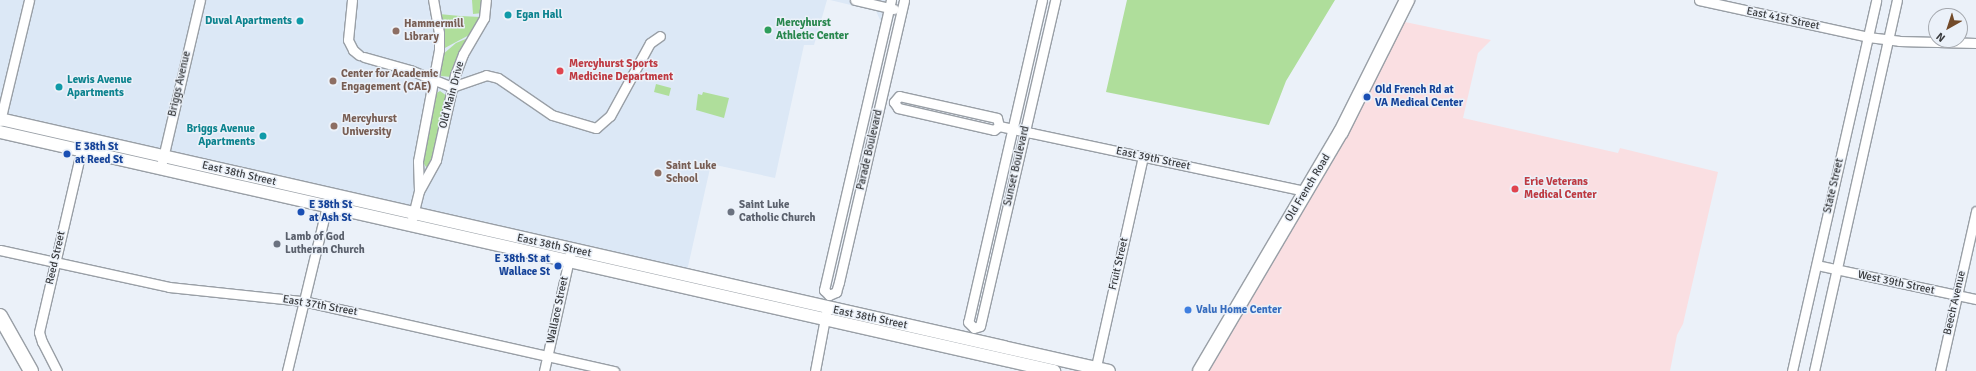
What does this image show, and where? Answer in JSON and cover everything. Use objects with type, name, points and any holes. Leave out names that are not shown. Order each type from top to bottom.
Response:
[{"type":"main road","name":"Old French Road","points":[[1200,371],[1344,125],[1407,0]]},
{"type":"main road","name":"East 38th Street","points":[[0,120],[160,169],[328,201],[412,220],[572,250],[826,314]]},
{"type":"main road","name":"East 38th Street","points":[[0,132],[164,156],[328,201]]},
{"type":"main road","name":"East 38th Street","points":[[412,220],[568,262],[826,314],[970,340],[1095,370],[1109,371]]},
{"type":"main road","points":[[0,316],[31,371]]},
{"type":"main road","name":"East 38th Street","points":[[970,340],[1054,371]]},
{"type":"street","points":[[0,120],[29,0]]},
{"type":"street","name":"Briggs Avenue","points":[[160,169],[200,0]]},
{"type":"street","points":[[352,0],[348,40],[353,50],[361,56],[410,70],[434,82],[452,87],[486,75],[498,78],[554,116],[596,128],[610,116],[650,43],[660,36]]},
{"type":"street","name":"Old Main Drive","points":[[419,191],[418,161],[434,82],[439,33],[433,0]]},
{"type":"street","name":"Old Main Drive","points":[[412,220],[419,191],[436,160],[452,87],[463,54],[484,18],[486,0]]},
{"type":"street","points":[[855,0],[890,4],[902,11]]},
{"type":"street","name":"Parade Boulevard","points":[[829,295],[836,292],[839,282],[904,0]]},
{"type":"street","name":"Sunset Boulevard","points":[[970,340],[968,322],[1042,0]]},
{"type":"street","name":"Sunset Boulevard","points":[[970,340],[980,326],[1055,0]]},
{"type":"street","name":"East 41st Street","points":[[1699,0],[1868,37],[1888,40],[1976,43]]},
{"type":"street","name":"State Street","points":[[1792,371],[1876,0]]},
{"type":"street","name":"State Street","points":[[1814,371],[1897,0]]},
{"type":"street","name":"Parade Boulevard","points":[[829,295],[824,290],[890,4]]},
{"type":"street","name":"East 39th Street","points":[[868,96],[894,102],[899,96],[997,118],[999,126],[1306,191]]},
{"type":"street","name":"Reed Street","points":[[54,370],[39,332],[82,144]]},
{"type":"street","name":"Fruit Street","points":[[1095,370],[1143,157]]},
{"type":"street","points":[[287,371],[328,201]]},
{"type":"street","name":"Beech Avenue","points":[[1940,371],[1976,211]]},
{"type":"street","name":"East 37th Street","points":[[0,250],[169,287],[303,301],[614,371]]},
{"type":"street","name":"Wallace Street","points":[[544,371],[572,250]]},
{"type":"street","name":"West 39th Street","points":[[1816,265],[1976,299]]},
{"type":"street","name":"Parade Boulevard","points":[[815,371],[829,295]]},
{"type":"shaded area","name":"Mercyhurst University","points":[[0,0],[827,0],[814,45],[804,45],[775,178],[711,164],[687,271],[0,114]]},
{"type":"shaded area","points":[[830,0],[887,0],[882,24],[876,11]]},
{"type":"shaded area","name":"Erie Veterans Medical Center","points":[[1405,22],[1491,40],[1478,53],[1463,118],[1618,153],[1620,148],[1718,172],[1683,324],[1677,335],[1670,371],[1207,371],[1333,161]]},
{"type":"green space","points":[[472,0],[483,0],[483,13],[473,14]]},
{"type":"green space","points":[[1127,0],[1335,0],[1286,81],[1269,125],[1106,92]]},
{"type":"green space","points":[[439,14],[481,17],[471,34],[443,49]]},
{"type":"green space","points":[[468,38],[451,77],[441,76],[442,55],[456,43]]},
{"type":"green space","points":[[656,84],[671,88],[669,96],[654,92]]},
{"type":"green space","points":[[440,91],[447,96],[433,160],[429,166],[426,167],[421,159],[435,94]]},
{"type":"green space","points":[[703,92],[729,98],[724,118],[696,110],[698,94],[702,95]]},
{"type":"place","name":"Egan Hall","points":[[508,15]]},
{"type":"place","name":"Duval Apartments","points":[[300,21]]},
{"type":"place","name":"Mercyhurst Athletic Center","points":[[768,30]]},
{"type":"place","name":"Hammermill Library","points":[[396,31]]},
{"type":"place","name":"Mercyhurst Sports Medicine Department","points":[[560,71]]},
{"type":"place","name":"Center for Academic Engagement (CAE)","points":[[333,81]]},
{"type":"place","name":"Lewis Avenue Apartments","points":[[59,87]]},
{"type":"place","name":"Old French Rd at VA Medical Center","points":[[1367,97]]},
{"type":"place","name":"Mercyhurst University","points":[[334,126]]},
{"type":"place","name":"Briggs Avenue Apartments","points":[[263,136]]},
{"type":"place","name":"E 38th St at Reed St","points":[[67,154]]},
{"type":"place","name":"Saint Luke School","points":[[658,173]]},
{"type":"place","name":"Erie Veterans Medical Center","points":[[1515,189]]},
{"type":"place","name":"E 38th St at Ash St","points":[[301,212]]},
{"type":"place","name":"Saint Luke Catholic Church","points":[[731,212]]},
{"type":"place","name":"Lamb of God Lutheran Church","points":[[277,244]]},
{"type":"place","name":"E 38th St at Wallace St","points":[[558,266]]},
{"type":"place","name":"Valu Home Center","points":[[1188,310]]}]
